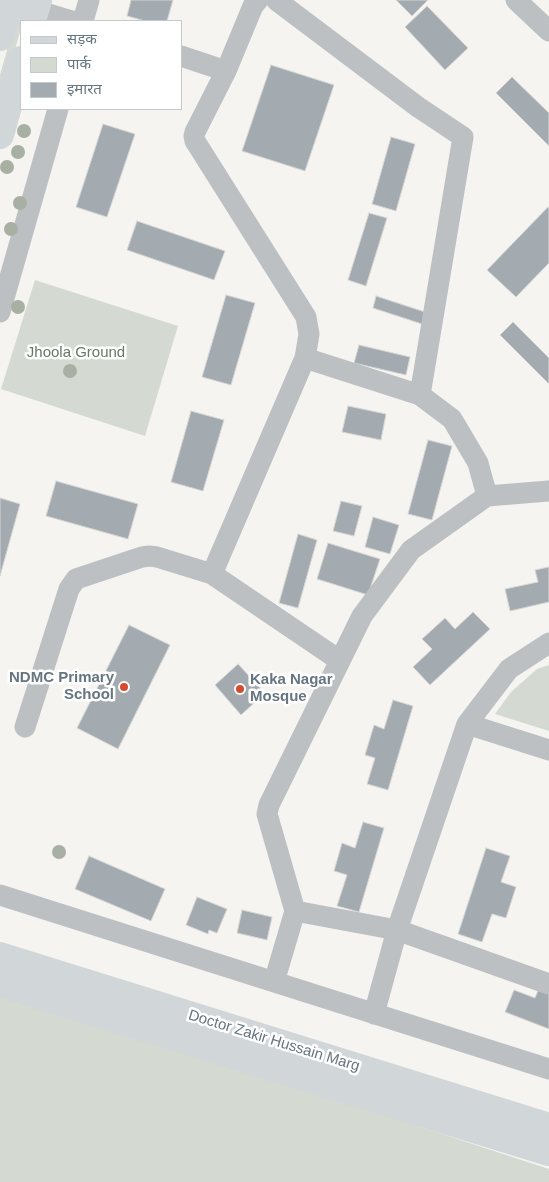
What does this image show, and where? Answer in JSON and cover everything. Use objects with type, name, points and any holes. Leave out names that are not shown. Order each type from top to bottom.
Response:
[{"type":"main road","points":[[0,37],[10,0]]},
{"type":"main road","points":[[0,135],[20,64]]},
{"type":"main road","name":"Doctor Zakir Hussain Marg","points":[[0,956],[549,1127]]},
{"type":"main road","name":"Doctor Zakir Hussain Marg","points":[[0,983],[549,1152]]},
{"type":"street","points":[[83,20],[89,0]]},
{"type":"street","points":[[212,574],[305,358],[310,334],[306,317],[195,141],[195,132],[226,71],[253,6],[258,0]]},
{"type":"street","points":[[276,0],[418,107],[463,137],[420,395]]},
{"type":"street","points":[[516,0],[549,31]]},
{"type":"street","points":[[35,10],[69,20]]},
{"type":"street","points":[[182,56],[226,71]]},
{"type":"street","points":[[0,312],[58,110]]},
{"type":"street","points":[[305,358],[420,395],[452,418],[478,463],[487,496]]},
{"type":"street","points":[[274,982],[295,911],[267,814],[269,805],[362,616],[411,550],[487,496],[549,492]]},
{"type":"street","points":[[25,727],[70,589],[76,579],[142,557],[157,556],[212,574],[340,660]]},
{"type":"street","points":[[374,1014],[398,930],[467,724],[510,669],[549,643]]},
{"type":"street","points":[[467,724],[549,750]]},
{"type":"street","points":[[0,895],[549,1069]]},
{"type":"street","points":[[295,911],[398,930],[549,984]]},
{"type":"green space","points":[[21,0],[29,0],[23,20],[20,20],[20,32],[0,103],[0,75]]},
{"type":"green space","name":"Jhoola Ground","points":[[35,280],[178,326],[145,436],[1,389]]},
{"type":"green space","points":[[549,665],[549,731],[495,714],[511,692],[537,669]]},
{"type":"green space","points":[[0,994],[131,1032],[549,1169],[549,1182],[0,1182]]},
{"type":"building","points":[[131,0],[173,0],[167,20],[141,20],[127,16]]},
{"type":"building","points":[[396,0],[428,0],[412,16]]},
{"type":"building","points":[[427,6],[468,48],[445,70],[405,27]]},
{"type":"building","points":[[271,65],[334,85],[305,171],[242,151]]},
{"type":"building","points":[[512,77],[549,113],[549,146],[496,93]]},
{"type":"building","points":[[103,124],[135,134],[107,217],[76,207]]},
{"type":"building","points":[[391,137],[415,144],[396,211],[372,204]]},
{"type":"building","points":[[548,207],[549,263],[516,297],[487,270]]},
{"type":"building","points":[[369,213],[387,218],[366,286],[348,280]]},
{"type":"building","points":[[137,221],[225,251],[214,280],[127,250]]},
{"type":"building","points":[[226,295],[255,303],[231,385],[202,377]]},
{"type":"building","points":[[376,296],[425,312],[422,324],[373,308]]},
{"type":"building","points":[[513,322],[549,358],[549,384],[500,335]]},
{"type":"building","points":[[359,345],[410,357],[406,375],[354,363]]},
{"type":"building","points":[[348,406],[386,414],[381,440],[342,432]]},
{"type":"building","points":[[191,411],[224,420],[203,491],[171,482]]},
{"type":"building","points":[[428,440],[452,446],[432,520],[408,514]]},
{"type":"building","points":[[56,481],[138,504],[128,539],[46,516]]},
{"type":"building","points":[[0,498],[20,504],[0,576]]},
{"type":"building","points":[[341,501],[362,506],[354,536],[333,531]]},
{"type":"building","points":[[373,517],[399,525],[390,554],[365,547]]},
{"type":"building","points":[[298,534],[317,540],[298,608],[279,603]]},
{"type":"building","points":[[328,543],[380,559],[368,595],[317,579]]},
{"type":"building","points":[[549,567],[549,602],[510,611],[505,589],[538,582],[535,570]]},
{"type":"building","points":[[473,612],[490,629],[430,685],[413,667],[432,649],[422,639],[445,618],[455,629]]},
{"type":"building","name":"NDMC Primary School","points":[[129,625],[170,645],[118,749],[77,728]]},
{"type":"building","name":"Kaka Nagar Mosque","points":[[238,664],[265,693],[241,715],[215,685]]},
{"type":"building","points":[[393,700],[413,706],[388,790],[367,784],[375,758],[365,755],[374,725],[384,729]]},
{"type":"building","points":[[363,822],[384,828],[359,912],[337,906],[347,875],[334,871],[342,843],[355,848]]},
{"type":"building","points":[[486,848],[510,856],[501,882],[516,887],[506,918],[492,914],[482,942],[458,934]]},
{"type":"building","points":[[89,856],[165,889],[151,921],[75,889]]},
{"type":"building","points":[[197,897],[227,909],[217,933],[209,930],[208,934],[186,925]]},
{"type":"building","points":[[242,910],[272,917],[267,940],[237,933]]},
{"type":"building","points":[[541,983],[549,986],[549,1029],[505,1012],[514,990],[535,998]]},
{"type":"place","name":"NDMC Primary School","points":[[124,687]]},
{"type":"place","name":"Kaka Nagar Mosque","points":[[240,689]]}]
